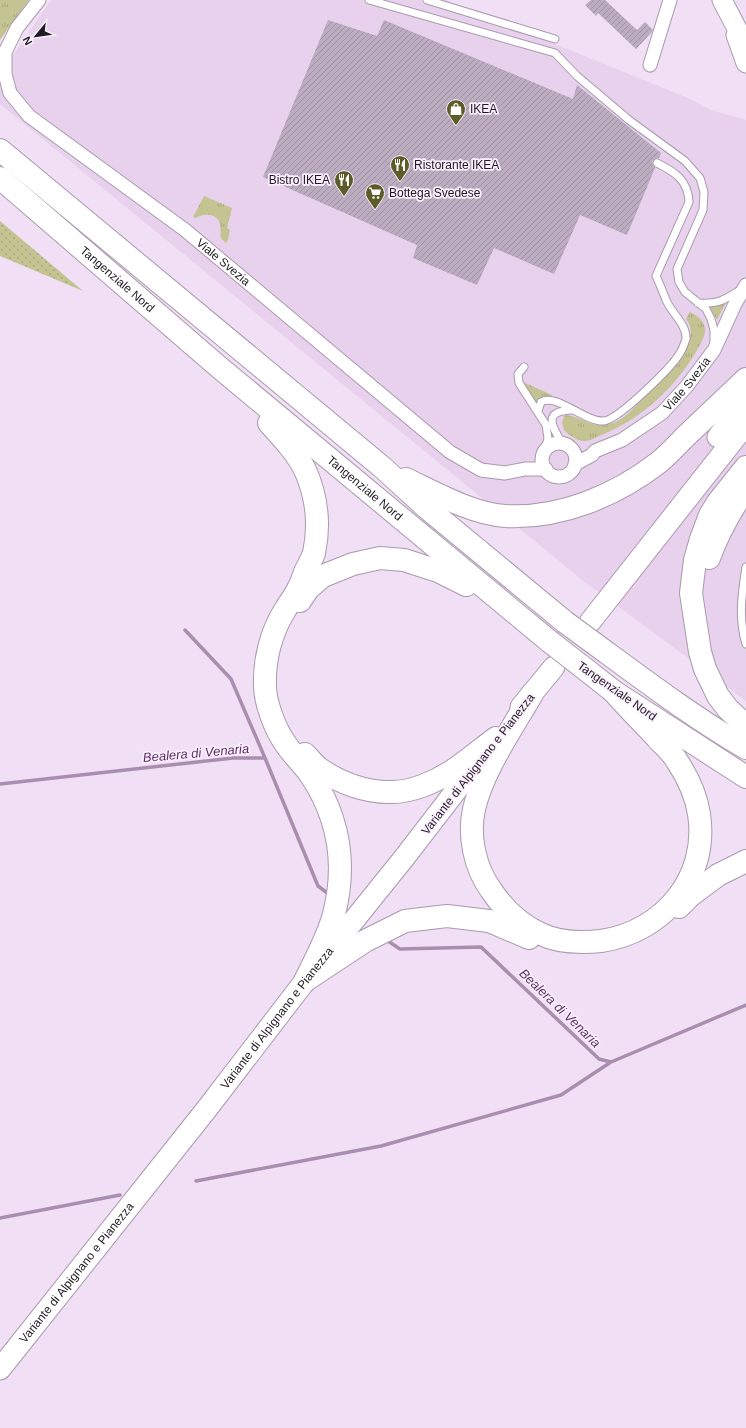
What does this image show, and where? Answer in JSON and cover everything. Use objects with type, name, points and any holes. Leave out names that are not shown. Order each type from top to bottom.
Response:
[{"type":"highway","name":"Tangenziale Nord","points":[[0,150],[382,467],[427,508],[565,622],[644,681],[724,735],[746,748]]},
{"type":"highway","name":"Tangenziale Nord","points":[[0,178],[220,368],[506,607],[613,691],[746,777]]},
{"type":"highway","points":[[220,368],[287,443],[306,471],[316,502],[318,526],[314,554],[298,589],[284,610],[275,628],[266,667],[265,687],[271,715],[284,742],[309,774],[325,799],[335,825],[341,856],[340,884],[334,915],[305,981]]},
{"type":"highway","points":[[382,467],[439,495],[472,509],[505,516],[542,514],[570,508],[599,498],[628,483],[658,463],[746,379]]},
{"type":"highway","points":[[746,467],[718,502],[710,515],[695,560],[691,593],[700,652],[711,683],[718,696],[728,709],[746,726]]},
{"type":"highway","points":[[694,609],[701,590],[705,570],[717,539],[731,510],[746,488]]},
{"type":"highway","points":[[496,738],[452,771],[434,781],[412,789],[391,792],[366,789],[342,782],[320,769],[301,751],[287,731],[277,710],[272,685],[274,659],[280,636],[291,613],[308,589],[323,576],[353,564],[380,558],[404,560],[438,570],[506,607]]},
{"type":"highway","points":[[532,694],[484,777],[474,810],[472,832],[475,856],[485,881],[500,904],[518,920],[541,935],[567,942],[587,942],[610,939],[633,933],[669,908],[684,890],[694,869],[700,843],[699,814],[692,789],[676,759],[613,691]]},
{"type":"highway","points":[[305,981],[365,941],[405,921],[447,916],[489,921],[543,944],[570,952],[592,953],[615,948],[636,941],[658,928],[696,892],[718,875],[746,861]]},
{"type":"main road","points":[[726,8],[746,46]]},
{"type":"main road","points":[[726,8],[746,63]]},
{"type":"main road","points":[[621,582],[650,525],[746,400]]},
{"type":"main road","points":[[590,622],[746,424]]},
{"type":"main road","points":[[621,582],[667,544],[746,445]]},
{"type":"main road","name":"Variante di Alpignano e Pianezza","points":[[0,1369],[206,1110],[305,981],[404,858],[496,738],[554,667]]},
{"type":"street","name":"Viale Svezia","points":[[39,0],[17,28],[5,52],[5,74],[10,93],[29,116],[185,230],[450,452],[481,470],[505,473],[525,469],[546,470]]},
{"type":"street","points":[[650,65],[670,0]]},
{"type":"street","name":"Viale Svezia","points":[[575,464],[592,455],[595,451],[622,440],[662,413],[687,386],[714,350],[745,286]]},
{"type":"street","points":[[552,444],[566,445],[576,456],[575,464],[571,472],[561,476],[550,474],[543,464],[544,453],[552,444]]},
{"type":"street","name":"Viale Svezia","points":[[566,445],[595,451]]},
{"type":"street","name":"Viale Svezia","points":[[525,469],[544,453]]},
{"type":"lane","points":[[369,0],[555,53],[577,76],[629,120],[685,161],[700,178],[704,192],[703,210],[677,269],[679,282],[685,292],[706,309],[711,319],[714,330],[714,350]]},
{"type":"lane","points":[[427,0],[556,39]]},
{"type":"lane","points":[[538,411],[540,403],[548,400],[556,402],[589,418],[604,421],[614,417],[623,411],[665,371],[680,353],[686,338],[683,325],[667,302],[656,276],[688,202],[688,192],[682,181],[671,170],[657,163]]},
{"type":"lane","points":[[698,303],[714,304],[729,298],[745,286]]},
{"type":"lane","points":[[524,367],[518,374],[519,383],[546,425],[548,438],[544,453]]},
{"type":"lane","points":[[566,445],[552,426],[554,416],[557,412],[572,410]]},
{"type":"lane","points":[[746,567],[742,596],[742,632],[746,644]]},
{"type":"shaded area","points":[[51,0],[446,0],[688,98],[711,110],[746,120],[746,701],[581,579],[0,104],[0,74]]},
{"type":"green space","points":[[0,0],[29,0],[0,40]]},
{"type":"green space","points":[[204,196],[232,208],[227,228],[230,230],[226,243],[221,238],[220,224],[216,217],[203,215],[196,218],[193,217]]},
{"type":"green space","points":[[0,221],[83,291],[0,256]]},
{"type":"green space","points":[[726,302],[717,320],[708,306]]},
{"type":"green space","points":[[690,312],[699,317],[703,322],[705,328],[704,337],[687,366],[655,402],[628,421],[591,440],[579,440],[564,430],[562,422],[564,418],[563,416],[566,415],[593,424],[604,425],[615,422],[628,414],[678,362],[690,339],[691,328],[686,319]]},
{"type":"green space","points":[[523,382],[552,396],[543,396],[535,402]]},
{"type":"building","points":[[591,0],[605,0],[637,30],[645,22],[653,30],[636,49],[598,13],[596,16],[585,5]]},
{"type":"building","name":"IKEA","points":[[328,20],[377,36],[384,20],[573,99],[577,85],[661,153],[659,158],[652,161],[655,168],[627,235],[580,215],[554,274],[494,248],[477,285],[413,258],[417,245],[263,177]]},
{"type":"waterway","points":[[185,630],[231,679],[265,758]]},
{"type":"waterway","name":"Bealera di Venaria","points":[[0,784],[233,758],[265,758],[318,886],[330,895]]},
{"type":"waterway","name":"Bealera di Venaria","points":[[385,939],[400,949],[481,947],[599,1059],[611,1062],[746,1005]]},
{"type":"waterway","points":[[196,1181],[381,1146],[561,1095],[611,1062]]},
{"type":"waterway","points":[[0,1218],[120,1195]]},
{"type":"place","name":"IKEA","points":[[456,126]]},
{"type":"place","name":"Ristorante IKEA","points":[[400,182]]},
{"type":"place","name":"Bistro IKEA","points":[[344,197]]},
{"type":"place","name":"Bottega Svedese","points":[[375,210]]}]
